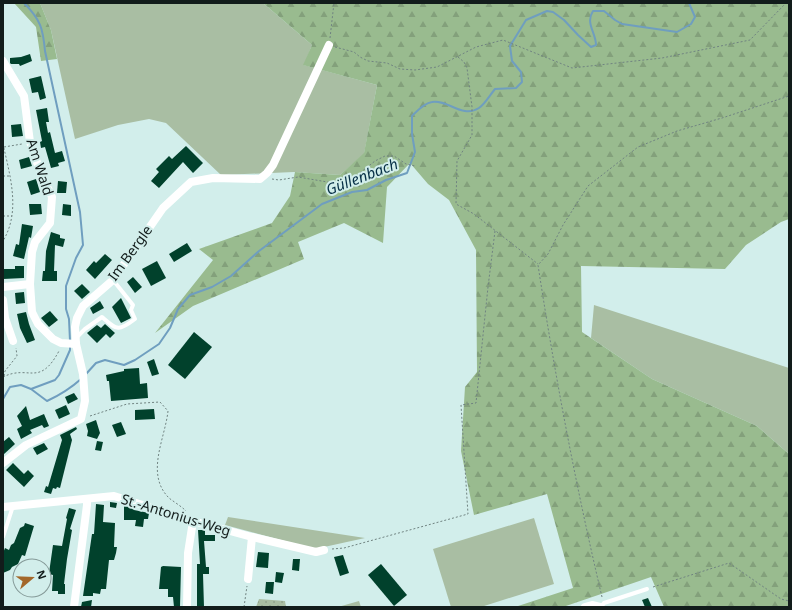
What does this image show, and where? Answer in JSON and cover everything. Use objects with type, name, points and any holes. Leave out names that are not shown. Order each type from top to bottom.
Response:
[{"type":"street","points":[[260,178],[267,173],[273,165],[329,45]]},
{"type":"street","name":"Am Wald","points":[[3,61],[24,96],[30,142],[52,199],[50,222],[35,242],[32,252],[30,284],[31,308],[36,320],[53,339],[62,343]]},
{"type":"street","name":"Im Bergle","points":[[81,418],[85,401],[84,386],[83,374],[75,342],[74,328],[83,306],[113,280],[163,208],[191,182],[213,178],[260,178]]},
{"type":"street","points":[[3,287],[30,284]]},
{"type":"street","points":[[3,300],[6,318],[13,341]]},
{"type":"street","points":[[62,343],[75,342]]},
{"type":"street","points":[[3,463],[26,445],[81,418]]},
{"type":"street","name":"St.-Antonius-Weg","points":[[3,507],[114,496],[193,521],[252,537],[316,552],[324,550]]},
{"type":"street","points":[[74,607],[87,499]]},
{"type":"street","points":[[187,607],[188,553],[193,521]]},
{"type":"street","points":[[248,578],[252,537]]},
{"type":"street","points":[[585,607],[592,605],[601,606]]},
{"type":"lane","points":[[75,342],[85,329],[102,317],[114,328],[128,324],[135,319],[131,310],[133,305],[113,280]]},
{"type":"lane","points":[[3,537],[13,505]]},
{"type":"lane","points":[[601,606],[647,589]]},
{"type":"path","points":[[334,3],[330,26],[329,45],[354,52],[368,61],[387,63],[400,69],[415,70],[438,67],[476,47],[503,40],[572,68],[662,58],[750,40],[786,3]]},
{"type":"path","points":[[457,56],[464,62],[467,68],[472,107],[472,135],[457,161],[456,204],[474,214],[538,265],[553,364],[601,606]]},
{"type":"path","points":[[538,265],[548,254],[563,225],[588,186],[638,147],[677,130],[722,118],[789,96]]},
{"type":"path","points":[[3,147],[30,142]]},
{"type":"path","points":[[3,144],[10,176],[12,197],[12,216],[9,229],[3,241]]},
{"type":"path","points":[[260,178],[280,180],[298,177],[339,184],[356,176],[384,156],[394,156],[406,164],[415,166]]},
{"type":"path","points":[[3,176],[10,176]]},
{"type":"path","points":[[3,216],[12,216]]},
{"type":"path","points":[[324,550],[344,548],[468,514],[461,405],[476,403],[495,231]]},
{"type":"path","points":[[3,377],[17,356],[13,341]]},
{"type":"path","points":[[3,377],[16,374],[33,374],[41,372],[49,367],[62,343]]},
{"type":"path","points":[[81,418],[127,404],[160,402],[168,411],[157,470],[160,486],[169,498],[186,510]]},
{"type":"path","points":[[647,589],[729,563],[781,599],[789,601]]},
{"type":"path","points":[[244,607],[248,578]]},
{"type":"green space","points":[[14,3],[40,3],[51,30],[57,59],[41,61],[36,27]]},
{"type":"green space","points":[[40,3],[263,3],[312,45],[304,65],[377,85],[364,154],[340,175],[294,172],[221,175],[166,123],[149,119],[118,125],[75,139],[51,30]]},
{"type":"green space","points":[[263,3],[789,3],[789,219],[781,222],[746,245],[725,269],[581,266],[582,332],[652,379],[757,426],[789,454],[789,607],[664,607],[651,577],[563,607],[515,607],[573,588],[547,494],[474,515],[461,451],[465,387],[477,372],[476,250],[449,200],[428,184],[410,163],[387,187],[383,243],[344,223],[298,242],[304,259],[193,306],[155,333],[213,260],[199,249],[272,223],[290,196],[295,172],[340,175],[364,153],[377,85],[303,65],[312,45]]},
{"type":"green space","points":[[594,305],[789,368],[789,454],[757,426],[652,379],[591,338]]},
{"type":"green space","points":[[228,517],[365,538],[315,549],[225,525]]},
{"type":"green space","points":[[534,518],[554,584],[481,607],[451,607],[433,549]]},
{"type":"green space","points":[[259,599],[285,601],[286,607],[256,607]]},
{"type":"green space","points":[[359,601],[361,607],[338,607]]},
{"type":"building","points":[[30,54],[32,61],[20,66],[19,64],[10,63],[10,58]]},
{"type":"building","points":[[41,76],[46,98],[40,100],[38,92],[32,93],[29,79]]},
{"type":"building","points":[[47,108],[49,122],[46,122],[48,133],[50,132],[55,153],[62,151],[65,161],[58,163],[59,166],[51,168],[45,147],[41,148],[40,142],[42,141],[36,110]]},
{"type":"building","points":[[21,124],[23,136],[12,137],[11,125]]},
{"type":"building","points":[[186,146],[203,163],[193,173],[183,162],[159,188],[151,181],[159,172],[156,169],[169,156],[172,159]]},
{"type":"building","points":[[29,157],[32,166],[21,169],[19,160]]},
{"type":"building","points":[[36,179],[40,192],[31,195],[27,182]]},
{"type":"building","points":[[58,181],[67,182],[66,193],[57,193]]},
{"type":"building","points":[[29,204],[41,204],[42,214],[30,215]]},
{"type":"building","points":[[63,204],[71,205],[71,216],[62,215]]},
{"type":"building","points":[[22,224],[33,226],[31,238],[29,237],[24,259],[13,256],[16,244],[19,245]]},
{"type":"building","points":[[51,232],[60,235],[60,238],[65,239],[63,247],[55,245],[54,271],[57,271],[57,281],[42,281],[43,271],[45,271],[46,251]]},
{"type":"building","points":[[187,243],[192,251],[174,262],[169,254]]},
{"type":"building","points":[[105,254],[112,260],[95,279],[86,270],[94,261],[96,263]]},
{"type":"building","points":[[157,261],[166,278],[151,286],[142,269]]},
{"type":"building","points":[[15,266],[24,266],[24,278],[3,279],[3,269],[15,269]]},
{"type":"building","points":[[133,277],[142,287],[135,293],[127,282]]},
{"type":"building","points":[[82,284],[90,292],[82,299],[74,291]]},
{"type":"building","points":[[24,292],[25,303],[16,304],[15,293]]},
{"type":"building","points":[[121,298],[131,318],[121,323],[112,307]]},
{"type":"building","points":[[100,301],[104,308],[93,314],[90,308]]},
{"type":"building","points":[[50,311],[58,320],[49,327],[41,318]]},
{"type":"building","points":[[26,312],[35,340],[27,343],[20,328],[17,314]]},
{"type":"building","points":[[105,324],[115,333],[110,338],[106,334],[97,343],[87,333],[97,325],[101,328]]},
{"type":"building","points":[[194,332],[212,347],[185,379],[168,365]]},
{"type":"building","points":[[154,359],[159,374],[152,376],[147,362]]},
{"type":"building","points":[[139,368],[140,384],[147,383],[148,398],[111,401],[109,381],[107,381],[106,375],[124,371],[124,369]]},
{"type":"building","points":[[74,393],[78,399],[68,404],[65,397]]},
{"type":"building","points":[[66,405],[70,414],[59,419],[55,410]]},
{"type":"building","points":[[26,406],[30,420],[44,414],[49,426],[44,428],[42,425],[30,430],[32,433],[21,439],[17,429],[22,426],[17,416]]},
{"type":"building","points":[[154,409],[155,419],[135,420],[135,410]]},
{"type":"building","points":[[96,420],[100,433],[97,439],[87,436],[88,431],[86,424]]},
{"type":"building","points":[[121,422],[126,434],[117,437],[112,425]]},
{"type":"building","points":[[76,427],[77,429],[70,434],[72,440],[60,488],[53,488],[51,494],[44,492],[46,486],[48,487],[62,440],[60,435]]},
{"type":"building","points":[[9,437],[15,444],[3,455],[3,442]]},
{"type":"building","points":[[97,441],[103,442],[101,451],[95,450]]},
{"type":"building","points":[[44,443],[48,449],[37,455],[33,448]]},
{"type":"building","points":[[13,463],[24,474],[28,470],[34,476],[24,487],[6,470]]},
{"type":"building","points":[[110,502],[117,503],[116,508],[110,507]]},
{"type":"building","points":[[96,504],[104,505],[103,522],[115,523],[114,547],[117,547],[114,560],[109,560],[106,589],[101,589],[100,594],[93,593],[93,596],[83,596],[92,534],[94,534]]},
{"type":"building","points":[[124,506],[149,513],[148,519],[144,519],[143,527],[135,526],[136,520],[124,520]]},
{"type":"building","points":[[69,508],[76,510],[70,529],[72,530],[64,584],[65,594],[58,594],[58,591],[52,591],[53,575],[51,558],[53,545],[62,546]]},
{"type":"building","points":[[25,523],[34,526],[25,556],[22,555],[21,558],[12,558],[12,567],[10,570],[3,573],[3,553],[5,548],[9,550],[11,545],[14,543],[20,528],[24,526]]},
{"type":"building","points":[[198,530],[205,530],[205,535],[215,535],[215,541],[204,541],[206,567],[209,567],[209,574],[203,574],[204,607],[197,607],[197,564],[200,564]]},
{"type":"building","points":[[258,552],[269,553],[268,568],[256,567]]},
{"type":"building","points":[[343,555],[349,573],[340,576],[334,557]]},
{"type":"building","points":[[293,559],[300,559],[299,571],[292,570]]},
{"type":"building","points":[[381,564],[407,595],[394,606],[368,575]]},
{"type":"building","points":[[161,567],[181,567],[180,607],[174,607],[173,597],[168,597],[168,589],[159,589]]},
{"type":"building","points":[[276,572],[284,573],[282,583],[275,582]]},
{"type":"building","points":[[266,582],[274,582],[273,594],[265,593]]},
{"type":"building","points":[[648,598],[652,607],[645,607],[642,600]]},
{"type":"building","points":[[92,600],[91,607],[81,607],[82,602]]},
{"type":"waterway","points":[[24,3],[38,20],[42,31],[80,212],[83,245],[76,258],[66,286],[66,309],[69,319],[70,341]]},
{"type":"waterway","name":"Güllenbach","points":[[86,374],[96,363],[105,360],[124,365],[135,360],[159,344],[170,328],[178,309],[190,295],[212,287],[231,276],[259,251],[322,204],[352,192],[367,190],[386,180],[407,173],[415,152],[412,134],[412,116],[423,106],[432,102],[438,102],[461,110],[473,111],[479,108],[495,89],[516,88],[522,82],[521,72],[512,61],[510,46],[526,20],[547,11],[553,12],[564,20],[591,47],[596,45],[590,24],[593,11],[604,11],[622,24],[677,32],[691,24],[695,17],[689,3]]},
{"type":"waterway","points":[[31,389],[55,380],[59,375],[70,350],[70,346]]},
{"type":"waterway","name":"Güllenbach","points":[[3,399],[10,387],[21,385],[31,389],[47,401],[65,391],[81,379]]}]
